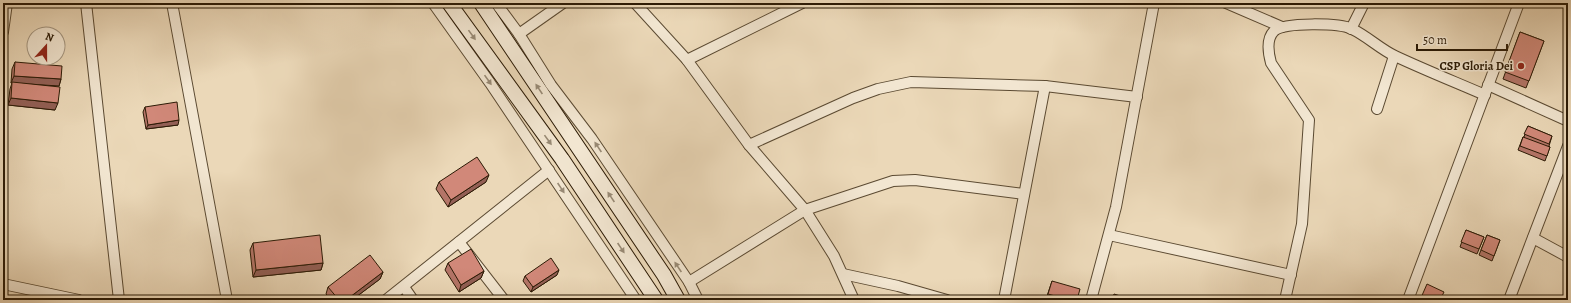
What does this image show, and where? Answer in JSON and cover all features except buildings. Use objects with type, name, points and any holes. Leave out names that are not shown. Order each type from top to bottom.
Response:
[{"type":"street","points":[[3,32],[6,3]]},
{"type":"street","points":[[86,3],[119,300]]},
{"type":"street","points":[[172,3],[227,300]]},
{"type":"street","points":[[432,3],[490,83],[636,300]]},
{"type":"street","points":[[449,3],[562,159],[656,300]]},
{"type":"street","points":[[481,3],[664,276],[678,300]]},
{"type":"street","points":[[496,3],[519,34],[551,85],[592,139],[689,282],[698,300]]},
{"type":"street","points":[[519,34],[563,3]]},
{"type":"street","points":[[634,3],[687,60],[749,145],[805,210],[843,274],[854,300]]},
{"type":"street","points":[[687,60],[802,3]]},
{"type":"street","points":[[1090,300],[1108,235],[1137,97],[1154,3]]},
{"type":"street","points":[[1226,3],[1282,27]]},
{"type":"street","points":[[1351,29],[1364,3]]},
{"type":"street","points":[[1408,300],[1519,3]]},
{"type":"street","points":[[1286,300],[1302,224],[1309,120],[1271,63],[1268,52],[1269,38],[1274,31],[1282,27],[1336,25],[1351,29],[1394,56],[1484,95]]},
{"type":"street","points":[[1377,109],[1394,56]]},
{"type":"street","points":[[749,145],[853,98],[878,89],[911,82],[1045,86],[1137,97]]},
{"type":"street","points":[[1004,300],[1045,86]]},
{"type":"street","points":[[1488,86],[1568,122]]},
{"type":"street","points":[[1509,300],[1568,146]]},
{"type":"street","points":[[386,300],[549,170]]},
{"type":"street","points":[[689,282],[805,210],[893,180],[916,180],[1024,194]]},
{"type":"street","points":[[1108,235],[1291,275]]},
{"type":"street","points":[[1533,238],[1568,257]]},
{"type":"street","points":[[459,242],[504,300]]},
{"type":"street","points":[[843,274],[898,286],[947,300]]},
{"type":"street","points":[[3,284],[80,300]]},
{"type":"street","points":[[404,287],[413,300]]},
{"type":"place","name":"CSP Gloria Dei","points":[[1521,66]]}]
